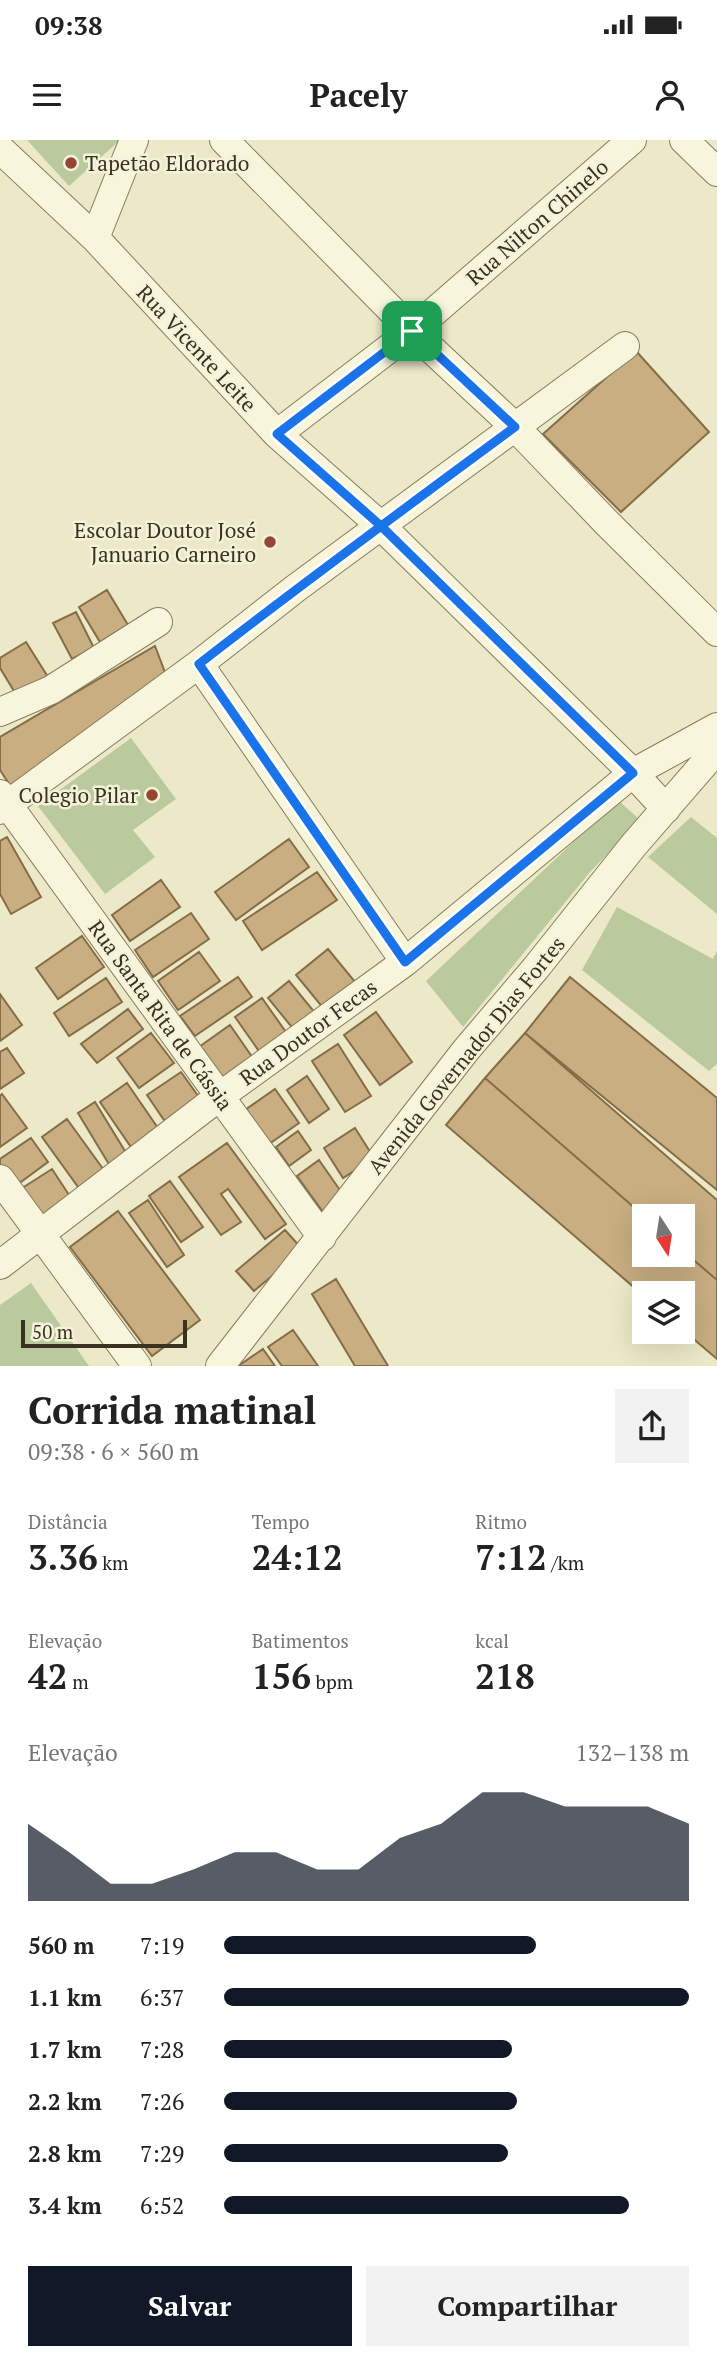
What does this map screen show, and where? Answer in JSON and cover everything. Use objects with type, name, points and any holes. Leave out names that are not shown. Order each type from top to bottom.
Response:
[{"type":"street","points":[[95,238],[134,140]]},
{"type":"street","points":[[225,140],[412,331],[515,427],[717,632]]},
{"type":"street","name":"Rua Nilton Chinelo","points":[[277,434],[412,331],[632,140]]},
{"type":"street","points":[[684,140],[717,172]]},
{"type":"street","name":"Rua Vicente Leite","points":[[0,149],[95,238],[277,434],[381,526],[633,773],[666,809]]},
{"type":"street","points":[[2,803],[199,664],[625,346]]},
{"type":"street","points":[[0,712],[51,690],[158,622]]},
{"type":"street","points":[[199,664],[405,962]]},
{"type":"street","name":"Rua Doutor Fecas","points":[[0,1265],[220,1096],[405,962],[633,773],[717,727]]},
{"type":"street","name":"Avenida Governador Dias Fortes","points":[[219,1366],[466,1050],[633,846],[717,749]]},
{"type":"street","name":"Rua Santa Rita de Cássia","points":[[2,803],[322,1237]]},
{"type":"street","points":[[0,1179],[137,1366]]},
{"type":"green space","name":"Tapetão Eldorado","points":[[27,140],[118,140],[119,141],[69,186]]},
{"type":"green space","points":[[131,738],[176,799],[133,830],[155,857],[105,894],[38,806]]},
{"type":"green space","points":[[618,800],[640,820],[590,872],[463,1027],[426,981]]},
{"type":"green space","points":[[691,817],[717,838],[717,914],[648,857]]},
{"type":"green space","points":[[617,907],[713,959],[717,951],[717,1064],[709,1071],[582,970]]},
{"type":"green space","points":[[31,1283],[89,1366],[0,1366],[0,1305]]},
{"type":"building","points":[[636,351],[709,432],[621,512],[543,434]]},
{"type":"building","points":[[107,590],[128,625],[100,642],[79,607]]},
{"type":"building","points":[[76,612],[94,648],[72,659],[53,623]]},
{"type":"building","points":[[26,642],[48,677],[17,696],[0,668],[0,658]]},
{"type":"building","points":[[155,646],[166,675],[11,787],[0,770],[0,737]]},
{"type":"building","points":[[7,837],[41,897],[11,914],[0,894],[0,841]]},
{"type":"building","points":[[289,839],[309,867],[236,920],[215,892]]},
{"type":"building","points":[[317,872],[337,900],[262,950],[243,921]]},
{"type":"building","points":[[161,880],[180,907],[130,941],[112,915]]},
{"type":"building","points":[[191,913],[209,939],[153,977],[135,950]]},
{"type":"building","points":[[82,936],[104,967],[58,999],[36,968]]},
{"type":"building","points":[[328,949],[356,983],[324,1009],[296,975]]},
{"type":"building","points":[[199,952],[220,981],[178,1010],[158,981]]},
{"type":"building","points":[[238,977],[252,997],[195,1036],[180,1016]]},
{"type":"building","points":[[570,977],[717,1098],[717,1190],[525,1033]]},
{"type":"building","points":[[106,978],[122,1002],[69,1036],[54,1013]]},
{"type":"building","points":[[289,981],[316,1014],[295,1031],[268,998]]},
{"type":"building","points":[[0,994],[22,1025],[0,1041]]},
{"type":"building","points":[[262,998],[288,1035],[261,1054],[235,1017]]},
{"type":"building","points":[[128,1009],[143,1029],[97,1063],[81,1044]]},
{"type":"building","points":[[376,1012],[412,1062],[380,1085],[344,1035]]},
{"type":"building","points":[[230,1025],[255,1061],[224,1083],[199,1047]]},
{"type":"building","points":[[151,1033],[174,1063],[139,1088],[117,1058]]},
{"type":"building","points":[[525,1033],[717,1200],[717,1280],[695,1261],[695,1204],[632,1206],[485,1078]]},
{"type":"building","points":[[338,1044],[371,1096],[345,1112],[312,1061]]},
{"type":"building","points":[[7,1048],[24,1073],[0,1089],[0,1052]]},
{"type":"building","points":[[181,1072],[201,1100],[166,1123],[147,1095]]},
{"type":"building","points":[[307,1076],[329,1109],[309,1123],[287,1090]]},
{"type":"building","points":[[485,1078],[632,1206],[632,1267],[695,1267],[695,1261],[717,1280],[717,1359],[695,1340],[695,1281],[632,1281],[632,1286],[446,1125]]},
{"type":"building","points":[[127,1083],[160,1131],[133,1150],[100,1102]]},
{"type":"building","points":[[275,1089],[299,1123],[269,1144],[245,1110]]},
{"type":"building","points":[[2,1094],[27,1128],[0,1147],[0,1096]]},
{"type":"building","points":[[95,1102],[128,1156],[110,1166],[78,1113]]},
{"type":"building","points":[[67,1119],[106,1173],[81,1191],[42,1137]]},
{"type":"building","points":[[355,1128],[374,1158],[343,1178],[324,1148]]},
{"type":"building","points":[[298,1131],[311,1150],[289,1166],[276,1147]]},
{"type":"building","points":[[31,1138],[48,1162],[14,1187],[0,1167],[0,1159]]},
{"type":"building","points":[[227,1143],[286,1224],[265,1239],[228,1189],[221,1194],[241,1222],[221,1235],[179,1177]]},
{"type":"building","points":[[319,1160],[344,1196],[323,1212],[297,1176]]},
{"type":"building","points":[[52,1169],[71,1198],[36,1221],[16,1192]]},
{"type":"building","points":[[170,1181],[203,1227],[181,1242],[149,1196]]},
{"type":"building","points":[[148,1200],[184,1255],[167,1267],[129,1213]]},
{"type":"building","points":[[118,1211],[200,1320],[152,1356],[70,1247]]},
{"type":"building","points":[[285,1230],[303,1250],[254,1291],[236,1271]]},
{"type":"building","points":[[336,1279],[388,1366],[355,1366],[312,1294]]},
{"type":"building","points":[[293,1330],[318,1366],[282,1366],[268,1347]]},
{"type":"building","points":[[263,1349],[275,1366],[238,1366]]},
{"type":"place","name":"Tapetão Eldorado","points":[[71,163]]},
{"type":"place","name":"Escolar Doutor José Januario Carneiro","points":[[270,542]]},
{"type":"place","name":"Colegio Pilar","points":[[152,795]]},
{"type":"route","points":[[412,331],[277,434],[381,526],[633,773],[405,962],[199,664],[296,589],[381,526],[515,427],[412,331]]}]
